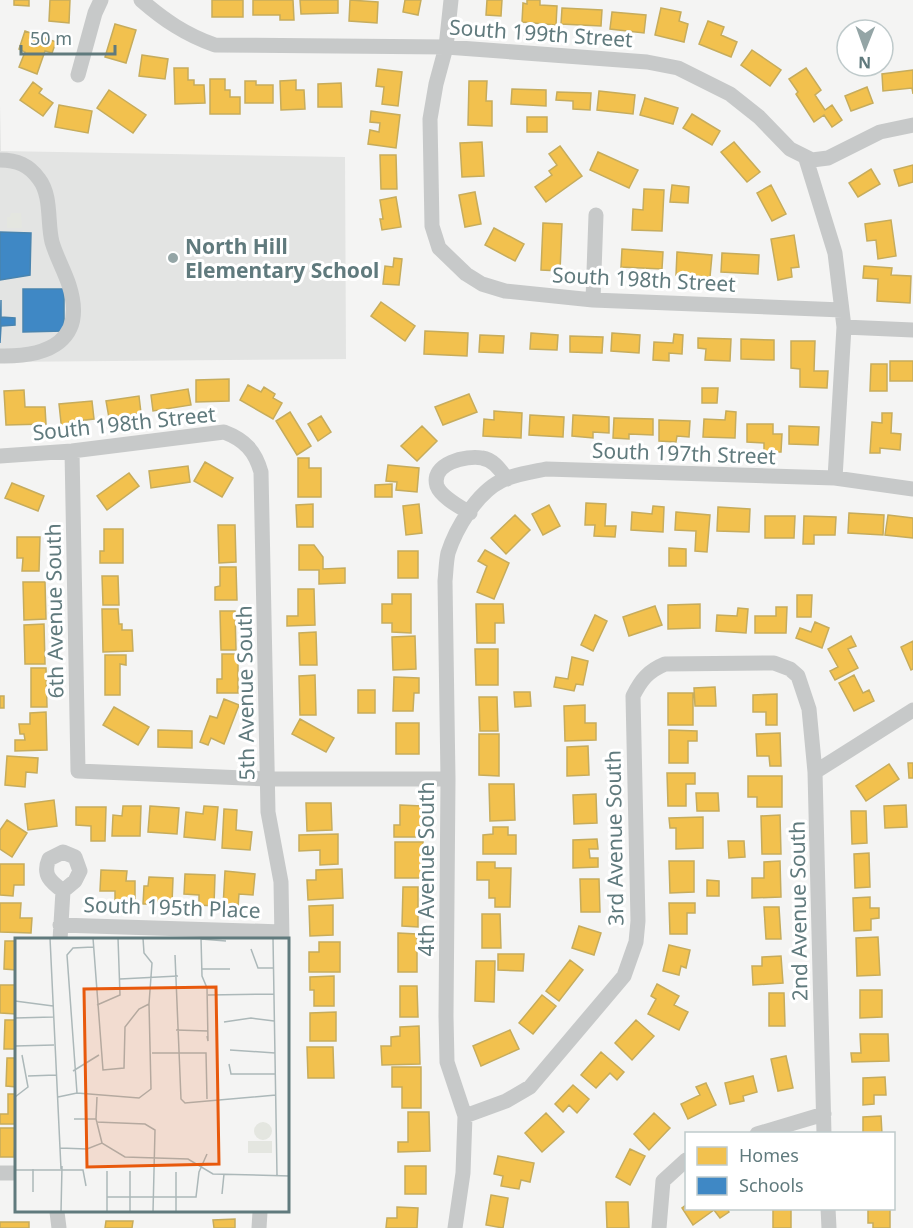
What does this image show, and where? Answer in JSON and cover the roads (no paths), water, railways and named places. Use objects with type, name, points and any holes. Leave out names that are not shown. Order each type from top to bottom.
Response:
[{"type":"street","points":[[78,75],[95,13],[101,0]]},
{"type":"street","name":"South 199th Street","points":[[141,0],[168,23],[193,37],[215,45],[446,47],[588,56],[647,62],[678,68],[730,94],[759,117],[790,149],[806,159]]},
{"type":"street","points":[[446,47],[451,0]]},
{"type":"street","name":"South 198th Street","points":[[446,47],[430,119],[432,226],[439,248],[452,263],[482,284],[505,291],[593,300],[842,310]]},
{"type":"street","points":[[835,478],[844,327],[832,244],[806,159],[828,158],[880,132],[913,125]]},
{"type":"street","points":[[0,160],[16,160],[30,168],[41,181],[47,198],[52,240],[70,286],[73,303],[70,329],[65,339],[54,347],[34,353],[0,356]]},
{"type":"street","points":[[593,300],[596,215]]},
{"type":"street","points":[[844,327],[913,330]]},
{"type":"street","name":"South 198th Street","points":[[0,456],[72,451],[224,432],[238,437],[249,447]]},
{"type":"street","name":"5th Avenue South","points":[[249,447],[256,457],[261,472],[268,812],[281,882],[282,936]]},
{"type":"street","name":"6th Avenue South","points":[[72,451],[78,771],[268,779]]},
{"type":"street","points":[[470,513],[442,493],[437,485],[438,474],[442,468],[462,458],[484,458],[496,465],[507,479]]},
{"type":"street","name":"South 197th Street","points":[[470,513],[487,491],[507,479],[546,469],[835,478],[913,489]]},
{"type":"street","name":"4th Avenue South","points":[[455,1228],[463,1173],[465,1116],[447,1062],[448,779],[445,581],[448,554],[470,513]]},
{"type":"street","name":"2nd Avenue South","points":[[633,696],[640,681],[651,670],[665,664],[774,663],[790,669],[798,676],[809,709],[815,772],[824,1132]]},
{"type":"street","name":"3rd Avenue South","points":[[465,1116],[506,1101],[530,1087],[624,976],[632,960],[638,921],[633,696]]},
{"type":"street","points":[[815,772],[913,710]]},
{"type":"street","points":[[268,779],[448,779]]},
{"type":"street","points":[[60,932],[63,891]]},
{"type":"street","name":"South 195th Place","points":[[60,932],[282,936]]},
{"type":"street","points":[[764,1132],[824,1114]]},
{"type":"street","points":[[659,1228],[663,1181],[670,1172],[685,1161]]},
{"type":"street","points":[[828,1210],[828,1228]]},
{"type":"street","points":[[57,1213],[59,1228]]},
{"type":"place","name":"North Hill Elementary School","points":[[173,258]]}]
